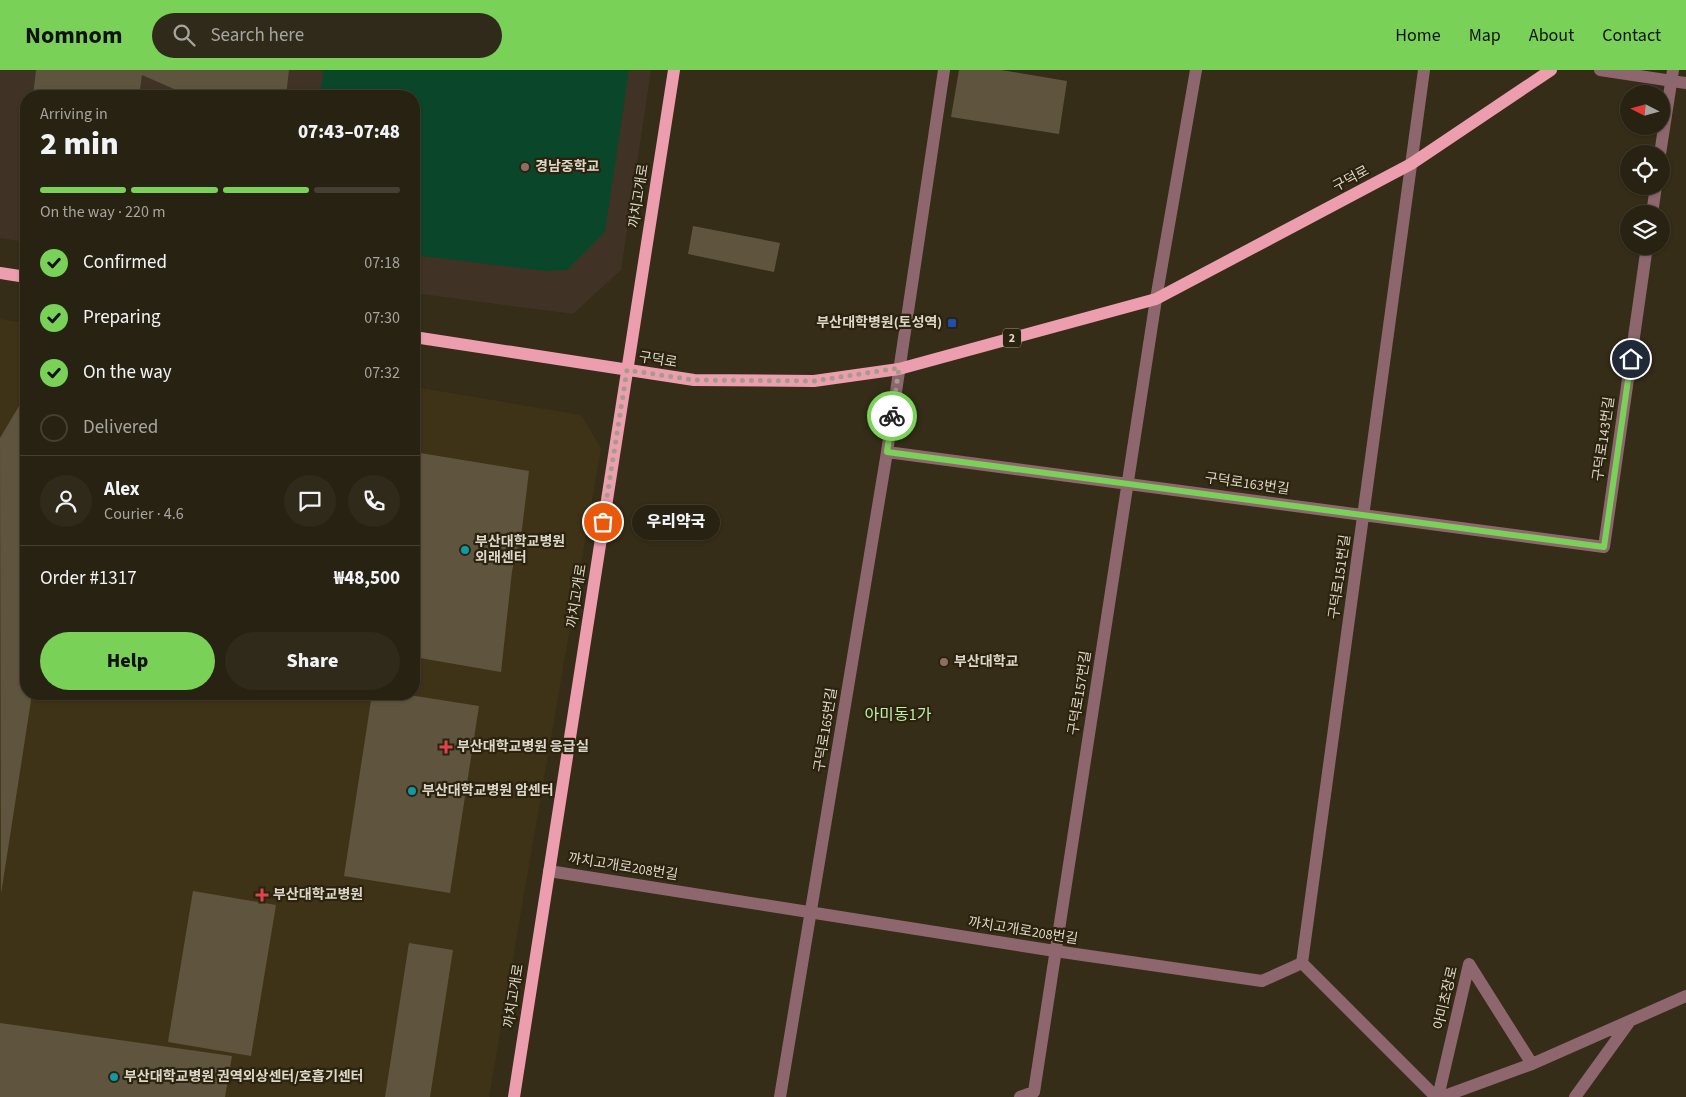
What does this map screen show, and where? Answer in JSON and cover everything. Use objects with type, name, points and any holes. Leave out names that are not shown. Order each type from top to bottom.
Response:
[{"type":"main road","name":"까치고개로","points":[[514,1097],[674,70]]},
{"type":"main road","name":"구덕로","points":[[420,338],[694,380],[814,381],[899,368],[1156,299],[1411,164],[1551,70]]},
{"type":"main road","points":[[0,273],[20,276]]},
{"type":"street","points":[[899,368],[944,70]]},
{"type":"street","points":[[1156,299],[1196,70]]},
{"type":"street","name":"구덕로151번길","points":[[1302,964],[1424,70]]},
{"type":"street","points":[[1600,70],[1672,75],[1686,83]]},
{"type":"street","points":[[1661,145],[1672,75]]},
{"type":"street","name":"구덕로143번길","points":[[1604,547],[1646,255]]},
{"type":"street","name":"구덕로157번길","points":[[1020,1097],[1034,1092],[1156,299]]},
{"type":"street","name":"구덕로165번길","points":[[780,1097],[887,452],[899,368]]},
{"type":"street","name":"구덕로163번길","points":[[887,452],[1604,547]]},
{"type":"street","name":"까치고개로208번길","points":[[549,871],[1055,951],[1262,981],[1302,964]]},
{"type":"street","points":[[1302,964],[1439,1097],[1532,1064],[1686,996]]},
{"type":"street","name":"아미초장로","points":[[1439,1097],[1469,964],[1532,1064]]},
{"type":"street","points":[[1575,1097],[1630,1021]]},
{"type":"shaded area","name":"경남중학교","points":[[0,70],[651,70],[621,270],[573,314],[420,294],[420,90],[20,90],[20,241],[0,238]]},
{"type":"shaded area","name":"부산대학교병원","points":[[0,319],[20,322],[20,700],[420,700],[420,388],[581,415],[601,448],[489,1097],[0,1097]]},
{"type":"green space","name":"경남중학교","points":[[324,70],[629,70],[605,232],[567,270],[546,271],[420,256],[420,90],[320,90]]},
{"type":"building","points":[[36,70],[289,70],[287,90],[176,90],[142,75],[140,90],[34,90]]},
{"type":"building","points":[[959,70],[1001,70],[1067,81],[1059,134],[951,117]]},
{"type":"building","points":[[693,226],[780,243],[774,272],[688,254]]},
{"type":"building","points":[[20,406],[20,700],[31,700],[1,894],[0,438]]},
{"type":"building","name":"부산대학교병원 외래센터","points":[[420,453],[529,471],[522,529],[512,571],[501,672],[420,658]]},
{"type":"building","name":"부산대학교병원 암센터","points":[[420,697],[479,706],[450,893],[344,876],[371,700],[420,700]]},
{"type":"building","points":[[193,891],[276,905],[251,1056],[168,1042]]},
{"type":"building","points":[[409,943],[453,950],[430,1097],[385,1097]]},
{"type":"building","name":"부산대학교병원 권역외상센터/호흡기센터","points":[[0,1023],[232,1056],[225,1097],[0,1097]]},
{"type":"way so far","points":[[603,522],[627,370],[694,380],[814,381],[899,368],[892,416]]},
{"type":"place","name":"경남중학교","points":[[525,167]]},
{"type":"place","name":"부산대학병원(토성역)","points":[[952,323]]},
{"type":"place","name":"우리약국","points":[[603,522]]},
{"type":"place","name":"부산대학교병원 외래센터","points":[[465,550]]},
{"type":"place","name":"부산대학교","points":[[944,662]]},
{"type":"place","name":"부산대학교병원 응급실","points":[[446,747]]},
{"type":"place","name":"부산대학교병원 암센터","points":[[412,791]]},
{"type":"place","name":"부산대학교병원","points":[[262,895]]},
{"type":"place","name":"부산대학교병원 권역외상센터/호흡기센터","points":[[114,1077]]},
{"type":"district","name":"아미동1가","points":[[898,715]]},
{"type":"route","points":[[892,416],[887,452],[1604,547],[1631,359]]}]
